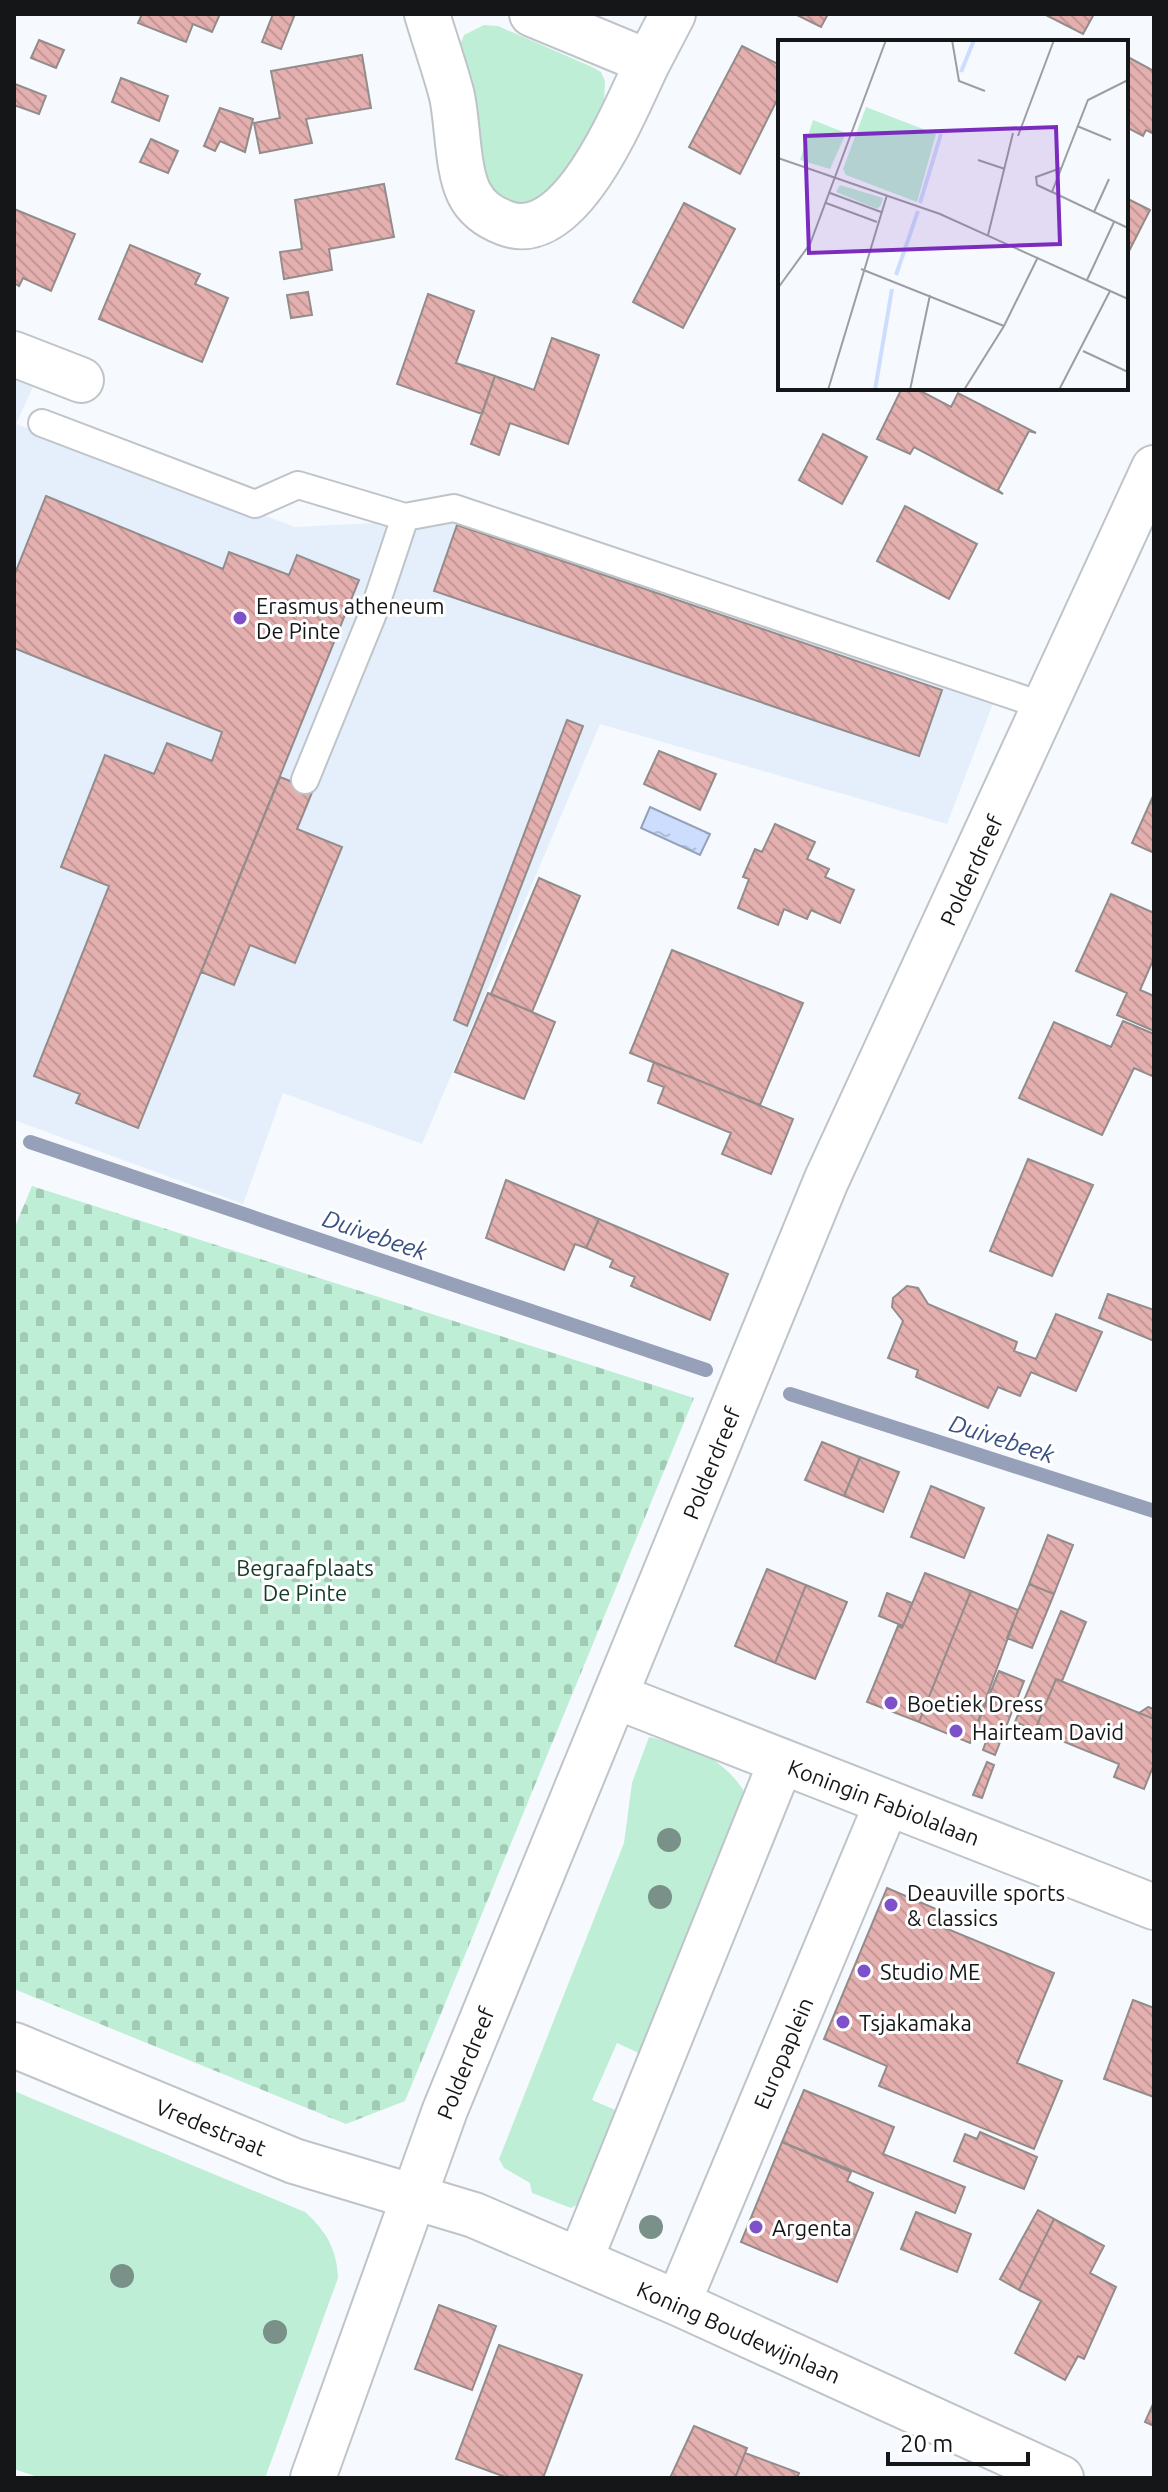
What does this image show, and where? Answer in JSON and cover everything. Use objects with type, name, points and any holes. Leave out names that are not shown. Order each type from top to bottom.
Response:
[{"type":"street","points":[[427,14],[452,96],[468,192],[486,215],[512,226],[542,222],[568,206],[599,159],[673,14]]},
{"type":"street","points":[[532,14],[648,62]]},
{"type":"street","points":[[14,354],[81,380]]},
{"type":"street","name":"Polderdreef","points":[[313,2478],[413,2197],[826,1181],[1047,707],[1154,468]]},
{"type":"street","name":"Koningin Fabiolalaan","points":[[615,1696],[1154,1907]]},
{"type":"street","points":[[580,2260],[781,1762]]},
{"type":"street","name":"Europaplein","points":[[678,2303],[887,1803]]},
{"type":"street","name":"Vredestraat","points":[[14,2045],[294,2161],[413,2197]]},
{"type":"street","name":"Koning Boudewijnlaan","points":[[413,2197],[474,2215],[580,2260],[1061,2478]]},
{"type":"lane","points":[[42,423],[255,504],[298,485],[405,517],[454,508],[1047,707]]},
{"type":"lane","points":[[305,780],[372,616],[405,517]]},
{"type":"shaded area","points":[[14,380],[33,387],[16,424],[295,527],[452,519],[994,701],[947,824],[600,724],[422,1144],[283,1093],[243,1204],[14,1120]]},
{"type":"green space","points":[[484,25],[498,26],[592,67],[601,72],[605,81],[604,102],[561,185],[540,204],[505,202],[484,178],[460,45],[464,35]]},
{"type":"green space","name":"Begraafplaats De Pinte","points":[[32,1186],[694,1398],[405,2101],[346,2124],[14,1989],[14,1229]]},
{"type":"green space","points":[[649,1737],[707,1756],[730,1773],[749,1799],[643,2055],[617,2043],[592,2100],[620,2112],[585,2201],[571,2208],[532,2193],[530,2183],[504,2168],[499,2159],[624,1843],[632,1783]]},
{"type":"green space","points":[[14,2091],[305,2212],[319,2226],[333,2249],[338,2278],[265,2478],[41,2478],[14,2469]]},
{"type":"water","points":[[650,807],[710,834],[700,855],[641,828]]},
{"type":"building","points":[[142,14],[220,14],[212,32],[193,24],[186,42],[138,23]]},
{"type":"building","points":[[273,14],[295,14],[281,49],[262,42]]},
{"type":"building","points":[[795,14],[828,14],[821,27]]},
{"type":"building","points":[[1044,14],[1094,14],[1083,34]]},
{"type":"building","points":[[39,40],[64,50],[56,68],[31,58]]},
{"type":"building","points":[[742,46],[778,64],[778,98],[740,174],[689,147]]},
{"type":"building","points":[[362,55],[371,108],[306,119],[312,143],[260,153],[254,123],[280,118],[271,71]]},
{"type":"building","points":[[1128,57],[1154,71],[1154,134],[1146,130],[1143,136],[1128,128]]},
{"type":"building","points":[[121,78],[168,96],[159,121],[112,102]]},
{"type":"building","points":[[15,84],[46,96],[39,114],[14,105]]},
{"type":"building","points":[[220,108],[253,119],[245,152],[220,141],[215,151],[204,146]]},
{"type":"building","points":[[151,139],[178,151],[168,173],[140,162]]},
{"type":"building","points":[[384,184],[394,237],[329,249],[332,270],[284,279],[280,252],[302,249],[295,200]]},
{"type":"building","points":[[1128,199],[1150,210],[1128,253]]},
{"type":"building","points":[[684,203],[735,229],[683,328],[633,302]]},
{"type":"building","points":[[14,209],[75,234],[51,291],[23,278],[19,286],[14,283]]},
{"type":"building","points":[[130,245],[200,274],[195,284],[228,298],[202,362],[99,319]]},
{"type":"building","points":[[308,292],[312,315],[291,318],[287,295]]},
{"type":"building","points":[[428,294],[474,311],[456,363],[495,376],[482,414],[397,384]]},
{"type":"building","points":[[552,338],[599,355],[568,444],[510,423],[499,455],[471,444],[495,376],[534,390]]},
{"type":"building","points":[[901,390],[919,390],[951,407],[958,393],[1036,433],[1029,431],[998,490],[1003,494],[914,447],[910,454],[877,439]]},
{"type":"building","points":[[823,434],[867,457],[842,504],[799,480]]},
{"type":"building","points":[[46,496],[223,569],[229,552],[289,575],[297,555],[359,580],[138,1128],[76,1103],[80,1094],[34,1076],[109,886],[61,867],[105,755],[154,774],[167,743],[212,761],[222,732],[14,648],[14,576]]},
{"type":"building","points":[[905,506],[977,544],[949,599],[877,561]]},
{"type":"building","points":[[457,525],[942,690],[919,756],[434,591]]},
{"type":"building","points":[[567,720],[583,726],[467,1026],[454,1020]]},
{"type":"building","points":[[659,751],[716,774],[700,810],[644,784]]},
{"type":"building","points":[[280,777],[313,790],[297,829],[342,847],[295,963],[250,945],[234,985],[201,972]]},
{"type":"building","points":[[1154,794],[1154,853],[1132,843]]},
{"type":"building","points":[[775,824],[815,842],[807,859],[829,869],[825,877],[854,890],[840,923],[811,910],[807,919],[784,909],[778,925],[738,908],[749,879],[743,877],[755,849],[762,852]]},
{"type":"building","points":[[539,878],[580,896],[532,1012],[491,994]]},
{"type":"building","points":[[1111,894],[1154,913],[1154,958],[1140,990],[1154,996],[1154,1031],[1117,1015],[1127,993],[1076,971]]},
{"type":"building","points":[[672,950],[803,1003],[760,1105],[630,1053]]},
{"type":"building","points":[[488,993],[555,1022],[524,1099],[455,1072]]},
{"type":"building","points":[[1123,1021],[1154,1034],[1154,1070],[1152,1076],[1134,1068],[1102,1135],[1019,1098],[1054,1022],[1111,1047]]},
{"type":"building","points":[[654,1062],[793,1119],[771,1174],[722,1154],[731,1133],[658,1103],[664,1087],[648,1081]]},
{"type":"building","points":[[1028,1159],[1093,1185],[1052,1276],[990,1251]]},
{"type":"building","points":[[506,1180],[599,1219],[586,1248],[575,1244],[564,1270],[486,1238]]},
{"type":"building","points":[[599,1219],[728,1274],[710,1320],[631,1286],[635,1277],[610,1267],[613,1260],[586,1248]]},
{"type":"building","points":[[907,1286],[918,1288],[928,1304],[1017,1342],[1014,1351],[1036,1359],[1056,1314],[1102,1332],[1076,1391],[1031,1372],[1020,1396],[998,1387],[988,1408],[916,1377],[918,1370],[888,1358],[903,1321],[892,1307],[893,1298]]},
{"type":"building","points":[[1108,1294],[1154,1310],[1154,1341],[1099,1318]]},
{"type":"building","points":[[822,1442],[860,1457],[844,1496],[805,1480]]},
{"type":"building","points":[[860,1457],[899,1472],[883,1512],[844,1496]]},
{"type":"building","points":[[931,1486],[984,1508],[964,1558],[911,1537]]},
{"type":"building","points":[[1048,1535],[1073,1545],[1054,1594],[1029,1584]]},
{"type":"building","points":[[767,1569],[806,1585],[775,1663],[735,1646]]},
{"type":"building","points":[[925,1573],[971,1591],[919,1722],[867,1702],[898,1626],[902,1628]]},
{"type":"building","points":[[1029,1584],[1054,1594],[1032,1648],[1007,1638]]},
{"type":"building","points":[[806,1585],[847,1602],[815,1679],[775,1663]]},
{"type":"building","points":[[971,1591],[1018,1610],[970,1743],[919,1722]]},
{"type":"building","points":[[887,1593],[912,1603],[903,1626],[879,1616]]},
{"type":"building","points":[[1061,1611],[1086,1622],[1062,1681],[1056,1679],[1035,1730],[1015,1722]]},
{"type":"building","points":[[999,1671],[1024,1681],[995,1755],[983,1750],[988,1736],[975,1731]]},
{"type":"building","points":[[1056,1679],[1154,1719],[1154,1764],[1144,1789],[1114,1777],[1119,1764],[1035,1730]]},
{"type":"building","points":[[1148,1707],[1154,1709],[1154,1719],[1139,1713]]},
{"type":"building","points":[[987,1762],[994,1765],[982,1798],[973,1795]]},
{"type":"building","points":[[887,1888],[950,1915],[945,1928],[1054,1973],[1017,2063],[1062,2081],[1034,2149],[879,2086],[887,2066],[824,2039]]},
{"type":"building","points":[[1133,2000],[1154,2008],[1154,2097],[1104,2079]]},
{"type":"building","points":[[804,2090],[894,2127],[883,2154],[965,2187],[955,2213],[782,2142]]},
{"type":"building","points":[[980,2132],[1037,2157],[1024,2189],[954,2161],[965,2134],[977,2139]]},
{"type":"building","points":[[782,2142],[851,2172],[847,2181],[873,2193],[837,2282],[741,2242]]},
{"type":"building","points":[[1038,2210],[1054,2219],[1019,2290],[1000,2279]]},
{"type":"building","points":[[916,2212],[971,2234],[957,2272],[901,2249]]},
{"type":"building","points":[[1054,2219],[1104,2246],[1090,2273],[1116,2287],[1084,2359],[1078,2356],[1065,2380],[1015,2353],[1041,2301],[1019,2290]]},
{"type":"building","points":[[439,2305],[496,2326],[472,2390],[415,2369]]},
{"type":"building","points":[[499,2345],[582,2375],[543,2478],[508,2478],[456,2459]]},
{"type":"building","points":[[1154,2402],[1154,2426],[1145,2422]]},
{"type":"building","points":[[694,2426],[747,2448],[735,2478],[670,2478]]},
{"type":"building","points":[[745,2453],[799,2473],[797,2478],[735,2478]]},
{"type":"waterway","name":"Duivebeek","points":[[30,1142],[706,1370]]},
{"type":"waterway","name":"Duivebeek","points":[[790,1394],[1154,1511]]},
{"type":"place","name":"Erasmus atheneum De Pinte","points":[[240,618]]},
{"type":"place","name":"Boetiek Dress","points":[[891,1703]]},
{"type":"place","name":"Hairteam David","points":[[956,1731]]},
{"type":"place","name":"Deauville sports & classics","points":[[891,1905]]},
{"type":"place","name":"Studio ME","points":[[864,1971]]},
{"type":"place","name":"Tsjakamaka","points":[[843,2022]]},
{"type":"place","name":"Argenta","points":[[756,2227]]}]
